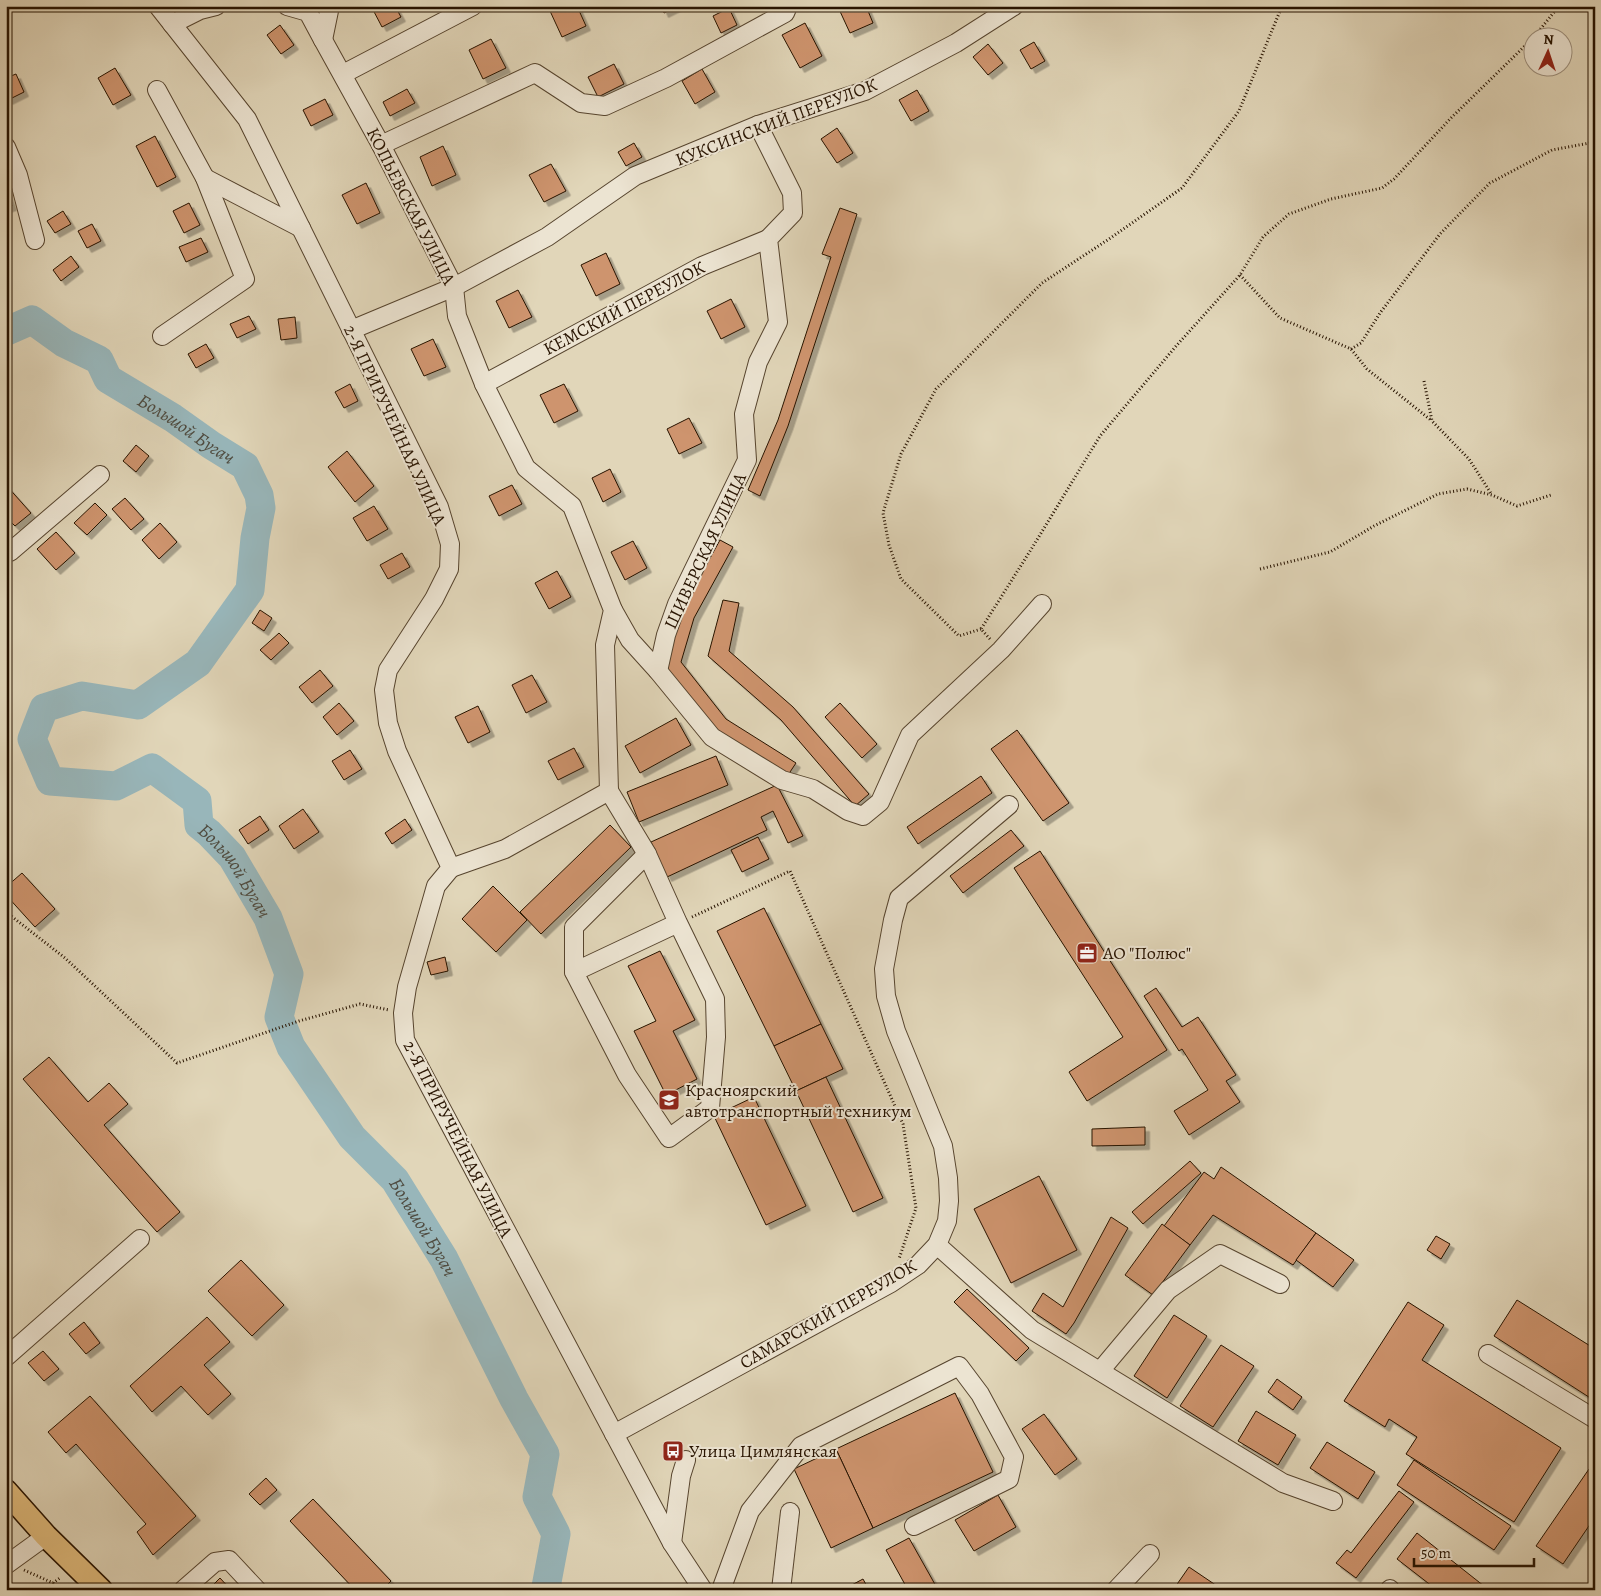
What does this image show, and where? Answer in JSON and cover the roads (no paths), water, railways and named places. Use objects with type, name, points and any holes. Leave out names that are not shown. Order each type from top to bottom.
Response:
[{"type":"main road","points":[[6,1491],[46,1536],[101,1590]]},
{"type":"street","name":"2-Я ПРИРУЧЕЙНАЯ УЛИЦА","points":[[158,6],[247,119],[438,507],[450,544],[449,569],[434,599],[388,670],[384,690],[388,723],[397,750],[451,868],[436,886],[407,987],[403,1013],[405,1040],[672,1543],[703,1590]]},
{"type":"street","points":[[172,24],[200,10],[216,6]]},
{"type":"street","name":"КОПЬЕВСКАЯ УЛИЦА","points":[[287,6],[308,12],[382,146],[454,287],[457,316],[484,384],[526,468],[572,506],[613,610],[630,640],[712,738],[782,780],[813,789],[848,811],[863,816],[880,802],[910,735],[1001,650],[1042,604]]},
{"type":"street","points":[[323,40],[330,6]]},
{"type":"street","points":[[343,74],[473,6]]},
{"type":"street","points":[[382,146],[535,73],[581,103],[606,106],[674,73],[785,13],[788,6]]},
{"type":"street","name":"КУКСИНСКИЙ ПЕРЕУЛОК","points":[[351,330],[454,287],[546,238],[636,176],[758,125],[865,91],[956,43],[1014,6]]},
{"type":"street","points":[[156,90],[205,178],[245,279],[162,336]]},
{"type":"street","points":[[758,125],[792,193],[793,213],[768,239]]},
{"type":"street","points":[[6,147],[18,175],[35,240]]},
{"type":"street","points":[[205,178],[300,228]]},
{"type":"street","name":"КЕМСКИЙ ПЕРЕУЛОК","points":[[484,384],[702,266],[768,239]]},
{"type":"street","name":"ШИВЕРСКАЯ УЛИЦА","points":[[658,672],[666,634],[677,604],[747,460],[744,414],[758,362],[778,322],[768,239]]},
{"type":"street","points":[[8,551],[100,475]]},
{"type":"street","points":[[613,610],[605,645],[609,791],[647,854],[715,999],[716,1037],[710,1108],[669,1138],[627,1075],[574,972],[574,927],[647,854]]},
{"type":"street","points":[[451,868],[505,849],[609,791]]},
{"type":"street","name":"САМАРСКИЙ ПЕРЕУЛОК","points":[[614,1434],[891,1283],[918,1265],[937,1245],[947,1221],[949,1201],[948,1178],[943,1146],[896,1031],[886,996],[884,968],[899,898],[1009,805]]},
{"type":"street","points":[[574,972],[678,923]]},
{"type":"street","points":[[6,1357],[140,1239]]},
{"type":"street","points":[[937,1245],[1032,1330],[1283,1483],[1334,1501]]},
{"type":"street","points":[[1100,1372],[1168,1290],[1220,1254],[1280,1284]]},
{"type":"street","points":[[1488,1354],[1595,1419]]},
{"type":"street","points":[[721,1590],[750,1511],[800,1446],[959,1366],[980,1394],[1014,1457],[1009,1479],[914,1526]]},
{"type":"street","points":[[672,1543],[681,1476],[686,1460]]},
{"type":"street","points":[[781,1590],[790,1512]]},
{"type":"street","points":[[7,1564],[46,1536]]},
{"type":"street","points":[[1116,1590],[1150,1554]]},
{"type":"street","points":[[183,1590],[215,1562],[229,1560],[257,1590]]},
{"type":"waterway","name":"Большой Бугач","points":[[6,330],[32,320],[64,343],[99,360],[108,379],[173,418],[245,466],[259,495],[261,508],[255,538],[250,590],[198,663],[138,705],[82,696],[44,708],[32,739],[50,781],[116,786],[152,768],[197,801],[199,825],[232,857],[268,918],[289,974],[279,1017],[291,1047],[352,1137],[395,1180],[444,1259],[514,1399],[545,1454],[537,1497],[556,1534],[546,1587],[549,1590]]},
{"type":"place","name":"АО \"Полюс\"","points":[[1087,953]]},
{"type":"place","name":"Красноярский автотранспортный техникум","points":[[669,1100]]},
{"type":"place","name":"Улица Цимлянская","points":[[673,1451]]}]
